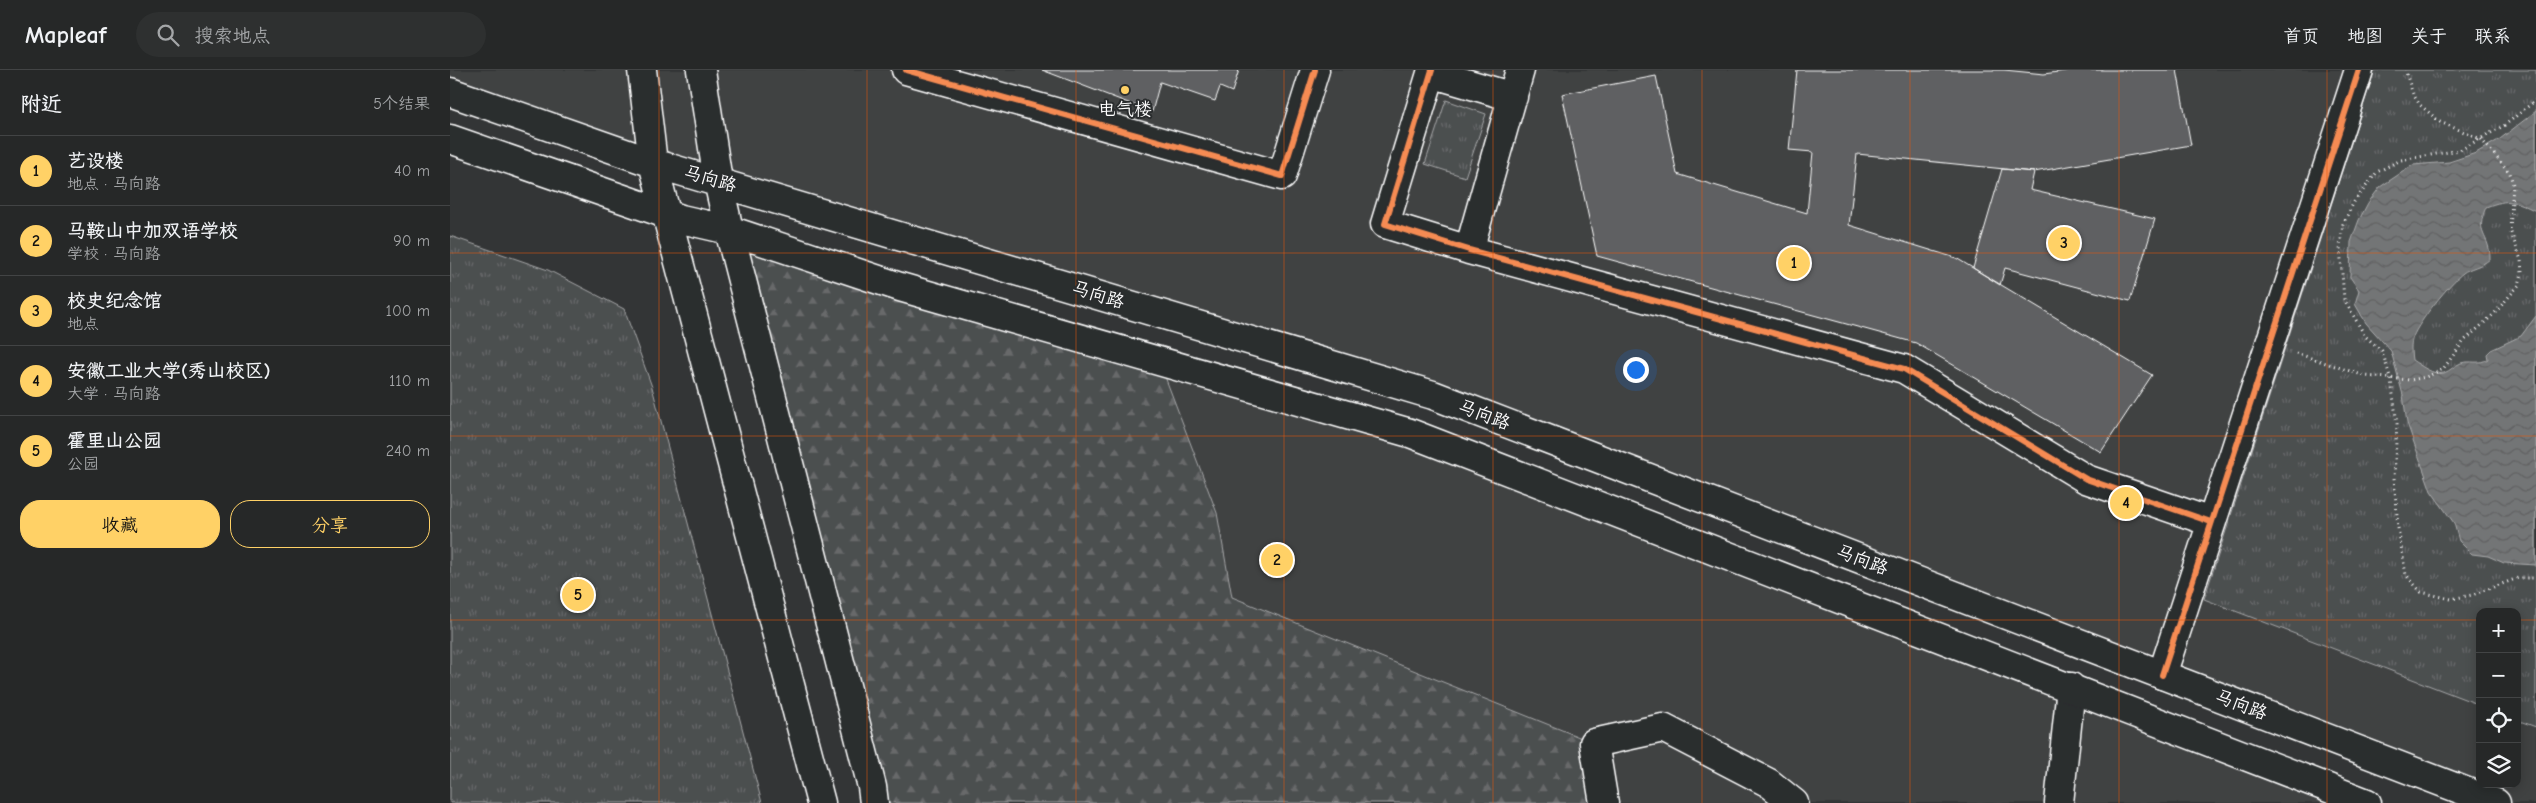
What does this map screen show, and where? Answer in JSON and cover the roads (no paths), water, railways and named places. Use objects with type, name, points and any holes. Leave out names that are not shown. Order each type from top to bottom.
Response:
[{"type":"main road","points":[[642,70],[654,163],[666,214],[821,803]]},
{"type":"main road","points":[[701,70],[718,181],[729,230],[872,787],[874,803]]},
{"type":"main road","points":[[906,70],[1282,176],[1315,70]]},
{"type":"main road","points":[[1469,250],[1520,70]]},
{"type":"main road","points":[[2162,675],[2359,70]]},
{"type":"main road","points":[[1513,97],[1432,72],[1385,224],[1469,250],[1904,369],[2086,479],[2211,522]]},
{"type":"main road","name":"马向路","points":[[450,92],[654,163],[1433,395],[2496,803]]},
{"type":"main road","points":[[450,138],[666,214],[729,230],[900,286],[1410,433],[2367,803]]},
{"type":"main road","points":[[2059,803],[2071,687]]},
{"type":"main road","points":[[1604,803],[1594,743],[1663,728],[1769,783],[1794,803]]},
{"type":"water","points":[[2536,111],[2536,211],[2512,202],[2501,202],[2486,207],[2482,229],[2488,244],[2490,259],[2463,273],[2443,293],[2416,330],[2411,348],[2412,360],[2432,372],[2444,373],[2461,363],[2481,362],[2488,359],[2487,354],[2491,350],[2521,336],[2536,316],[2536,565],[2504,563],[2488,556],[2472,554],[2459,541],[2454,523],[2431,491],[2407,423],[2403,395],[2391,351],[2366,323],[2355,304],[2359,290],[2350,277],[2351,242],[2359,220],[2368,203],[2380,187],[2413,165],[2449,162],[2476,153],[2500,139]]},
{"type":"place","name":"电气楼","points":[[1125,90]]},
{"type":"place","name":"校史纪念馆","points":[[2064,243]]},
{"type":"place","name":"艺设楼","points":[[1794,263]]},
{"type":"place","name":"安徽工业大学(秀山校区)","points":[[2126,503]]},
{"type":"place","name":"马鞍山中加双语学校","points":[[1277,560]]},
{"type":"place","name":"霍里山公园","points":[[578,595]]}]
